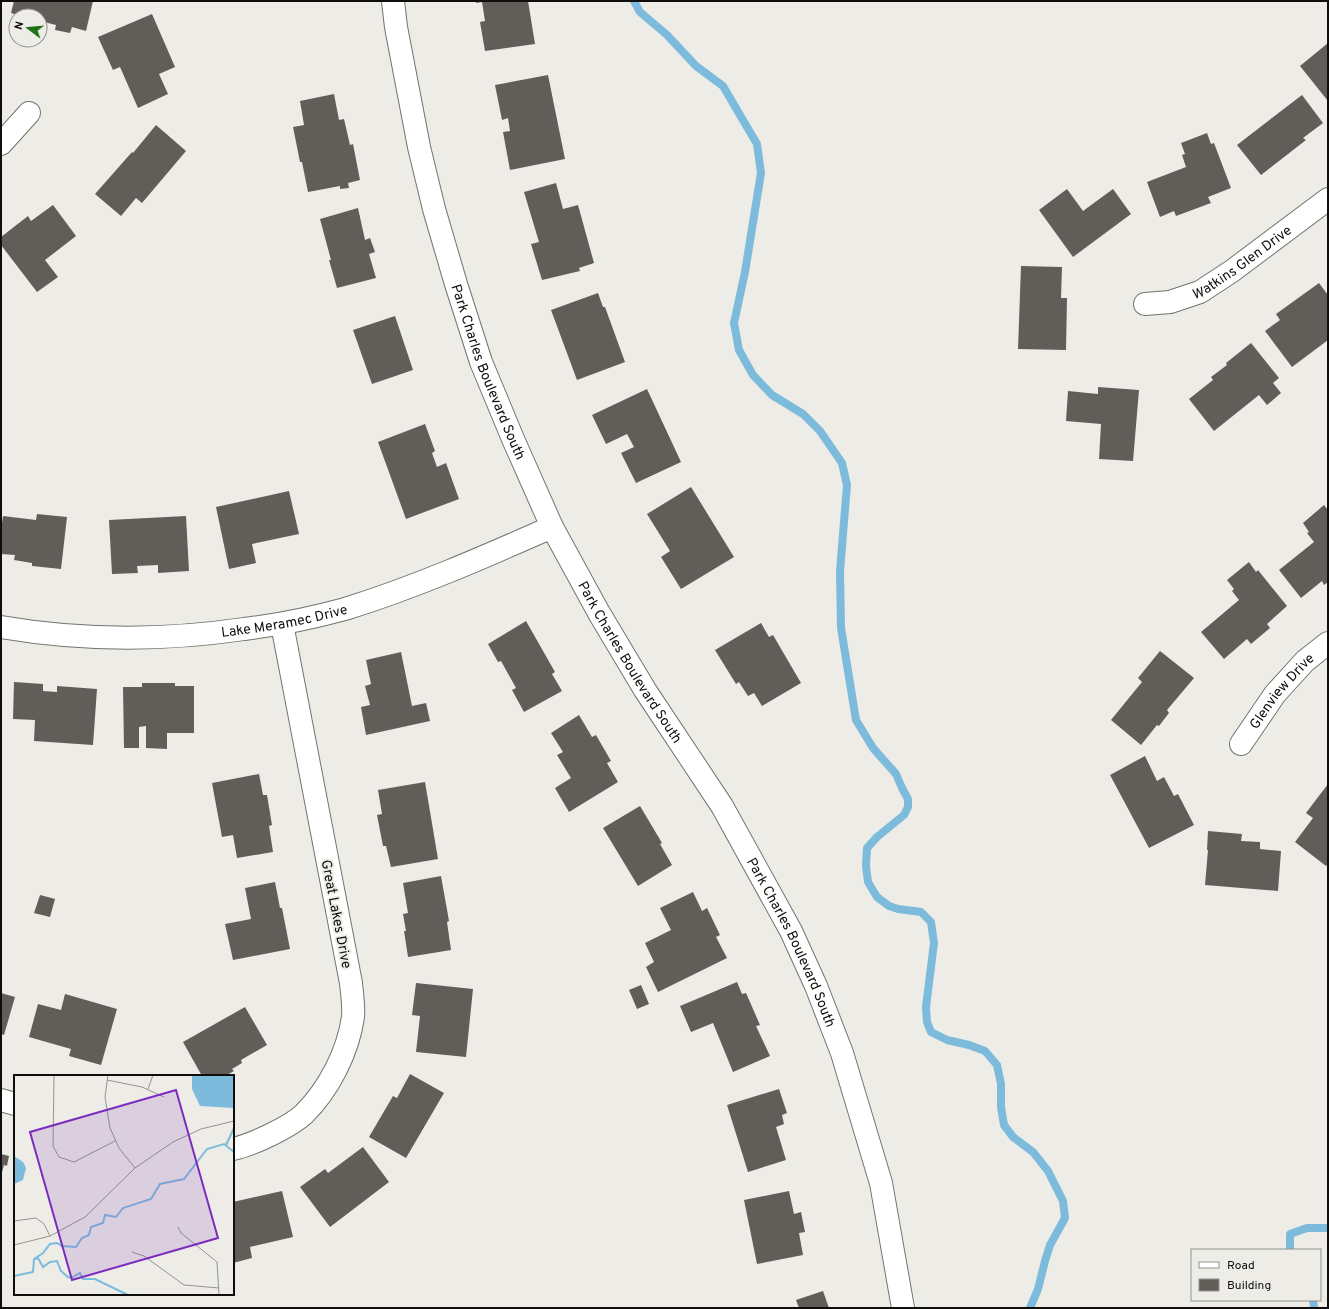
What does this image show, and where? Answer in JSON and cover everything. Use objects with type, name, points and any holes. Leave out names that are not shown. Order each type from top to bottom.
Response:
[{"type":"street","name":"Park Charles Boulevard South","points":[[393,1],[396,27],[419,147],[434,209],[456,284],[484,369],[552,527],[599,613],[645,690],[722,806],[791,931],[816,986],[842,1053],[881,1183],[903,1308]]},
{"type":"street","points":[[1,144],[29,114]]},
{"type":"street","name":"Watkins Glen Drive","points":[[1145,304],[1170,302],[1200,292],[1328,199]]},
{"type":"street","name":"Lake Meramec Drive","points":[[1,627],[34,633],[102,638],[160,638],[216,633],[282,624],[344,609],[414,585],[475,561],[552,527]]},
{"type":"street","name":"Great Lakes Drive","points":[[234,1149],[276,1132],[303,1114],[321,1093],[338,1066],[348,1040],[353,1016],[351,983],[282,624]]},
{"type":"street","name":"Glenview Drive","points":[[1241,744],[1275,694],[1305,661],[1328,643]]},
{"type":"street","points":[[1,1100],[14,1104]]},
{"type":"building","points":[[14,1],[93,1],[86,31],[72,27],[70,33],[55,30],[56,25],[48,23],[48,8],[12,8]]},
{"type":"building","points":[[476,1],[528,1],[535,44],[485,51],[480,22],[485,21],[482,2],[476,3]]},
{"type":"building","points":[[152,14],[175,67],[159,74],[168,94],[138,108],[120,67],[113,70],[98,37]]},
{"type":"building","points":[[1328,43],[1328,101],[1300,66]]},
{"type":"building","points":[[548,75],[565,159],[510,170],[503,132],[510,131],[508,118],[502,120],[495,85]]},
{"type":"building","points":[[334,94],[339,120],[344,119],[350,145],[353,144],[360,180],[348,183],[349,188],[340,189],[340,186],[308,192],[293,127],[304,125],[300,101]]},
{"type":"building","points":[[1302,95],[1323,123],[1303,138],[1306,140],[1261,175],[1237,145]]},
{"type":"building","points":[[156,125],[186,151],[142,203],[136,198],[121,216],[95,194],[132,152],[133,153]]},
{"type":"building","points":[[1207,133],[1211,144],[1214,143],[1231,188],[1208,197],[1211,203],[1176,216],[1174,211],[1160,217],[1147,182],[1186,167],[1182,155],[1185,154],[1181,143]]},
{"type":"building","points":[[556,183],[563,209],[578,205],[594,263],[579,268],[580,271],[542,280],[531,244],[539,242],[524,192]]},
{"type":"building","points":[[1067,189],[1083,211],[1113,189],[1131,214],[1073,257],[1039,210]]},
{"type":"building","points":[[53,205],[76,236],[45,260],[58,277],[37,292],[1,245],[1,237],[28,216],[31,221]]},
{"type":"building","points":[[358,208],[365,240],[370,238],[375,252],[369,254],[376,278],[337,288],[320,219]]},
{"type":"building","points":[[1021,266],[1062,267],[1061,298],[1067,298],[1066,350],[1018,349]]},
{"type":"building","points":[[1319,283],[1328,295],[1328,340],[1292,367],[1265,331],[1280,320],[1276,314]]},
{"type":"building","points":[[598,293],[603,307],[605,307],[625,362],[577,380],[551,310]]},
{"type":"building","points":[[395,316],[413,370],[372,384],[353,330]]},
{"type":"building","points":[[1251,343],[1279,378],[1273,383],[1281,393],[1267,405],[1259,395],[1214,431],[1189,399],[1213,380],[1211,377],[1227,365],[1226,363]]},
{"type":"building","points":[[1098,387],[1139,390],[1133,461],[1099,459],[1101,424],[1066,421],[1068,391],[1098,394]]},
{"type":"building","points":[[647,389],[681,462],[636,483],[621,453],[634,447],[627,434],[606,444],[592,415]]},
{"type":"building","points":[[425,424],[435,451],[432,453],[437,467],[446,463],[459,499],[406,519],[378,442]]},
{"type":"building","points":[[691,487],[734,557],[681,589],[661,557],[670,551],[647,514]]},
{"type":"building","points":[[289,491],[299,534],[252,544],[256,563],[229,569],[216,507]]},
{"type":"building","points":[[1324,505],[1328,510],[1328,582],[1324,585],[1322,581],[1301,598],[1279,570],[1314,542],[1307,533],[1309,532],[1303,523]]},
{"type":"building","points":[[37,514],[67,517],[61,569],[32,566],[32,563],[14,560],[15,555],[1,554],[1,530],[3,516],[36,520]]},
{"type":"building","points":[[186,516],[189,571],[158,573],[158,565],[137,566],[138,573],[112,574],[109,520]]},
{"type":"building","points":[[1249,562],[1256,572],[1258,570],[1287,606],[1267,624],[1270,628],[1251,644],[1247,639],[1224,659],[1201,632],[1239,600],[1232,591],[1234,589],[1227,580]]},
{"type":"building","points":[[526,621],[555,672],[552,674],[562,691],[524,712],[512,690],[516,688],[501,661],[498,662],[488,644]]},
{"type":"building","points":[[761,623],[769,637],[773,635],[801,683],[762,706],[754,693],[748,696],[739,682],[736,684],[715,650]]},
{"type":"building","points":[[1160,651],[1194,678],[1167,710],[1169,713],[1159,726],[1157,725],[1141,745],[1111,720],[1142,682],[1138,678]]},
{"type":"building","points":[[401,652],[412,706],[426,703],[430,721],[366,735],[361,707],[370,705],[365,686],[371,684],[366,660]]},
{"type":"building","points":[[14,682],[43,684],[43,691],[57,692],[57,686],[97,689],[93,745],[34,741],[35,720],[13,719]]},
{"type":"building","points":[[142,683],[175,683],[175,686],[194,686],[194,733],[167,733],[167,749],[146,748],[146,726],[139,727],[139,748],[124,748],[123,687],[142,687]]},
{"type":"building","points":[[579,715],[592,737],[596,735],[611,761],[607,763],[618,782],[569,812],[555,788],[571,778],[557,755],[563,752],[551,733]]},
{"type":"building","points":[[1145,756],[1157,781],[1164,777],[1174,796],[1178,794],[1194,825],[1149,848],[1110,775]]},
{"type":"building","points":[[259,774],[263,795],[267,795],[272,825],[269,826],[273,852],[237,858],[233,835],[222,837],[212,783]]},
{"type":"building","points":[[425,782],[438,859],[391,867],[386,846],[383,846],[377,815],[382,814],[378,790]]},
{"type":"building","points":[[1328,784],[1328,864],[1326,866],[1295,842],[1313,818],[1306,813]]},
{"type":"building","points":[[640,806],[662,843],[660,844],[672,865],[638,886],[603,828]]},
{"type":"building","points":[[1208,831],[1242,834],[1241,841],[1260,842],[1260,849],[1281,851],[1278,891],[1205,885]]},
{"type":"building","points":[[441,876],[449,921],[447,922],[451,950],[408,957],[403,914],[408,913],[403,883]]},
{"type":"building","points":[[275,882],[290,949],[233,960],[225,924],[251,919],[245,888]]},
{"type":"building","points":[[693,892],[702,911],[707,908],[720,935],[716,937],[727,958],[658,992],[646,967],[654,962],[645,943],[671,930],[660,908]]},
{"type":"building","points":[[40,895],[55,899],[50,917],[34,913]]},
{"type":"building","points":[[737,982],[742,994],[746,993],[760,1025],[756,1026],[770,1056],[733,1072],[713,1023],[691,1032],[680,1006]]},
{"type":"building","points":[[416,983],[473,989],[466,1057],[416,1052],[420,1016],[412,1015]]},
{"type":"building","points":[[641,985],[649,1004],[637,1009],[629,990]]},
{"type":"building","points":[[1,993],[15,997],[4,1035],[1,1034]]},
{"type":"building","points":[[65,994],[117,1009],[101,1065],[69,1056],[71,1049],[29,1037],[38,1004],[61,1010]]},
{"type":"building","points":[[245,1007],[267,1045],[241,1060],[242,1063],[232,1069],[234,1071],[227,1075],[201,1075],[183,1042]]},
{"type":"building","points":[[410,1074],[444,1093],[406,1158],[369,1137],[393,1096],[397,1098]]},
{"type":"building","points":[[779,1089],[787,1113],[782,1115],[784,1124],[776,1127],[786,1160],[748,1172],[727,1105]]},
{"type":"building","points":[[363,1147],[389,1182],[330,1227],[300,1187],[325,1169],[328,1173]]},
{"type":"building","points":[[1,1154],[9,1156],[7,1166],[4,1165],[1,1176]]},
{"type":"building","points":[[282,1191],[293,1237],[250,1247],[252,1258],[234,1263],[234,1202]]},
{"type":"building","points":[[789,1191],[794,1214],[801,1212],[805,1232],[799,1233],[803,1255],[757,1264],[744,1200]]},
{"type":"building","points":[[823,1291],[829,1308],[799,1308],[796,1300]]},
{"type":"waterway","points":[[634,1],[640,12],[667,35],[696,66],[723,86],[757,144],[761,173],[745,272],[734,323],[739,350],[753,375],[772,395],[803,414],[820,431],[842,463],[847,485],[840,571],[841,628],[856,720],[873,748],[896,774],[908,799],[908,807],[904,815],[877,837],[867,848],[866,866],[868,882],[877,897],[889,906],[898,909],[921,912],[931,922],[934,943],[926,1007],[927,1022],[931,1032],[947,1040],[969,1045],[985,1051],[997,1065],[1001,1084],[1001,1107],[1004,1125],[1013,1137],[1033,1152],[1048,1171],[1063,1201],[1065,1218],[1050,1245],[1038,1289],[1030,1308]]},
{"type":"waterway","points":[[1290,1249],[1290,1234],[1307,1228],[1328,1228]]},
{"type":"waterway","points":[[1313,1301],[1314,1308]]}]
